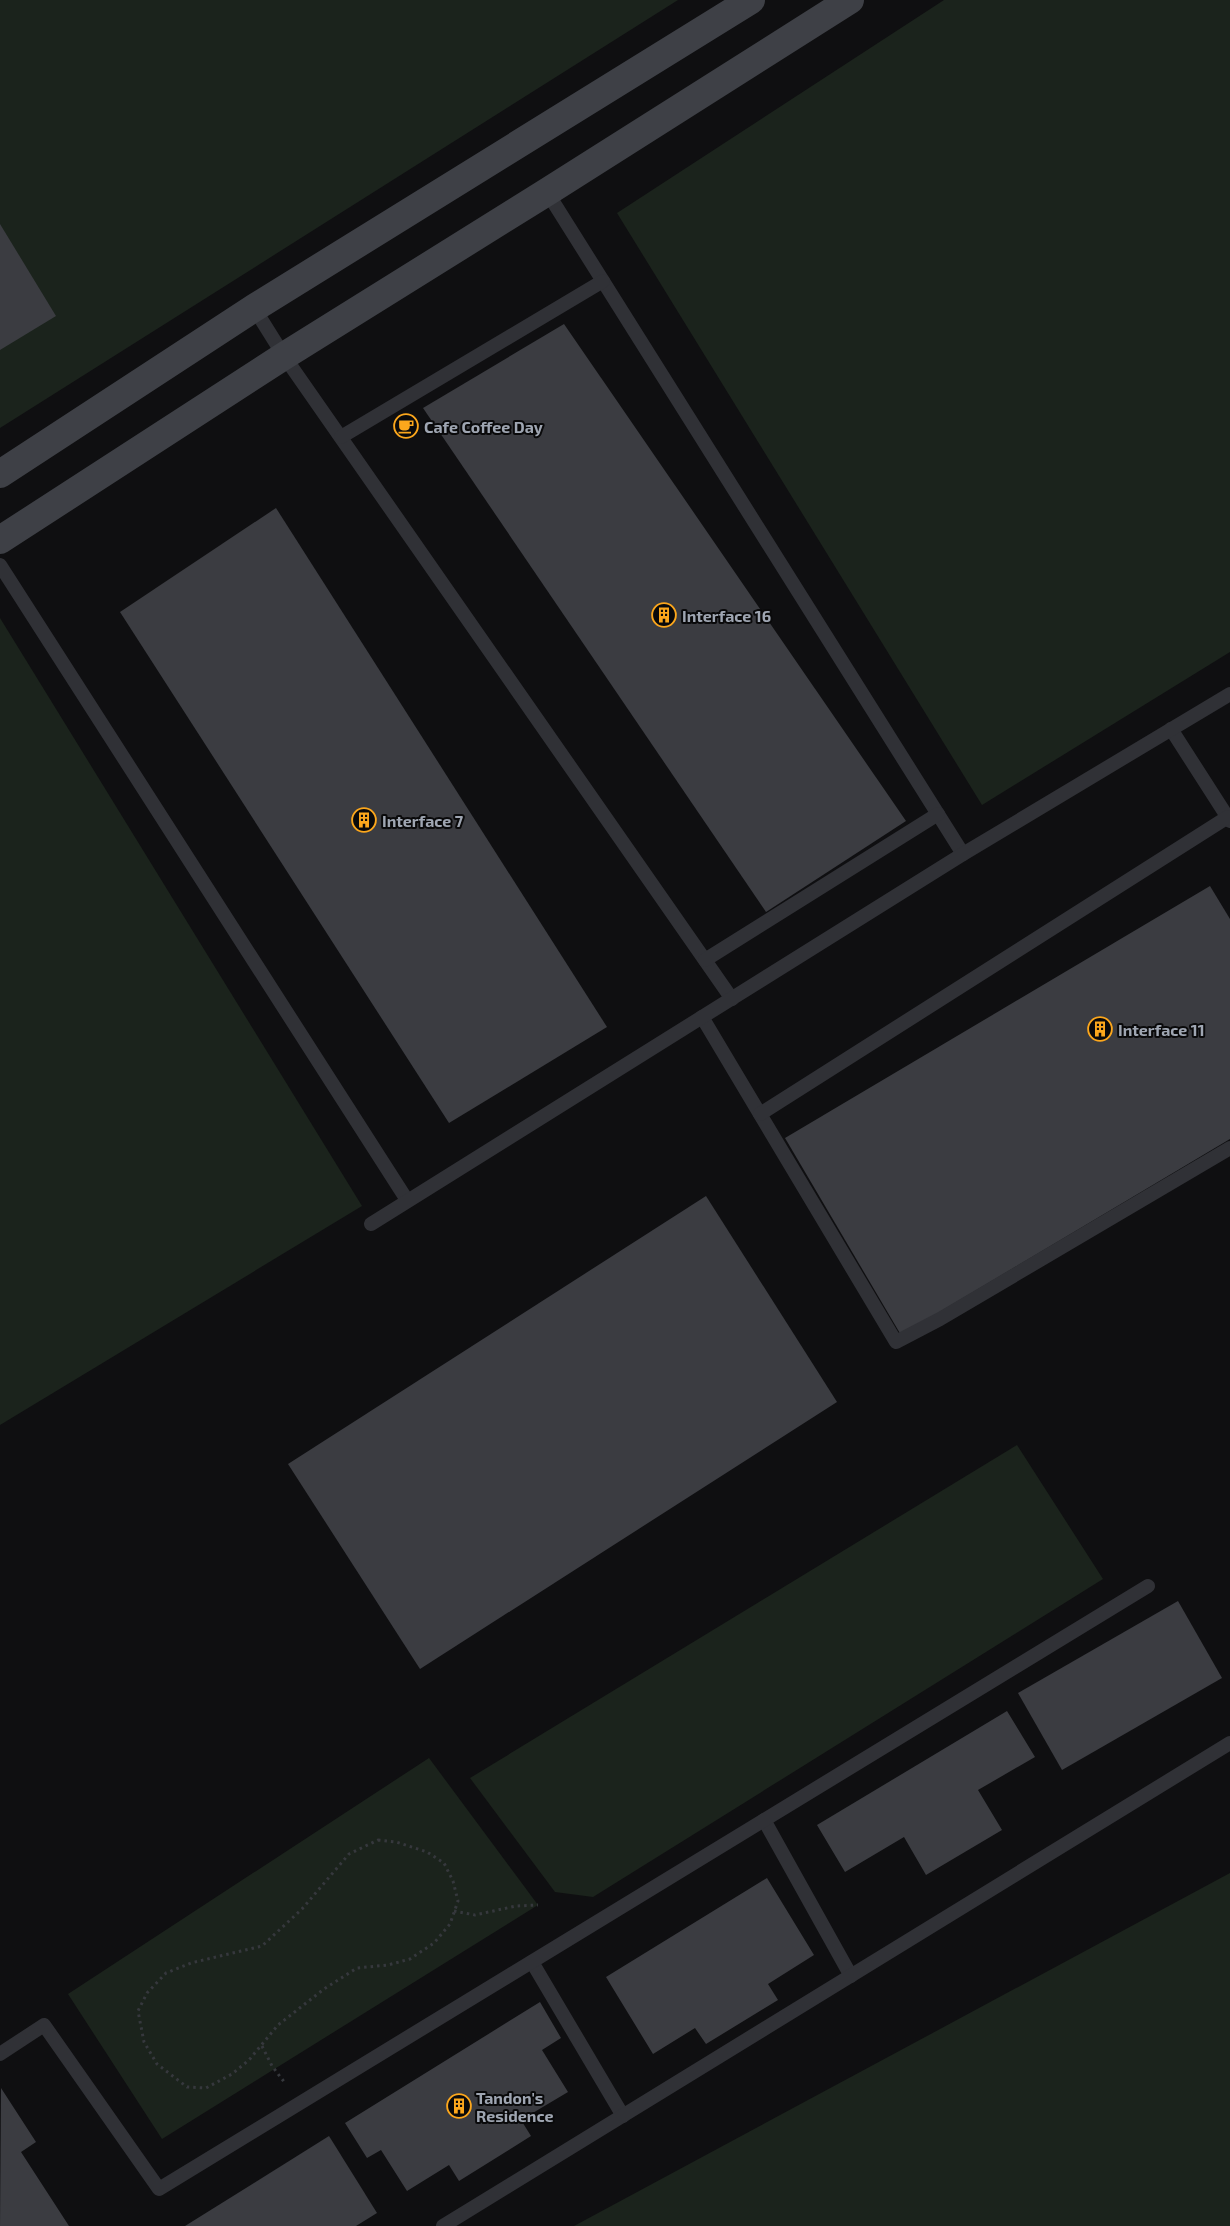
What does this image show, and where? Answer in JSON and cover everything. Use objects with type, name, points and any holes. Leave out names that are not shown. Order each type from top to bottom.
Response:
[{"type":"street","points":[[0,474],[254,308],[751,0]]},
{"type":"street","points":[[0,540],[284,356],[850,0]]},
{"type":"lane","points":[[547,192],[963,854]]},
{"type":"lane","points":[[340,437],[603,281]]},
{"type":"lane","points":[[254,308],[284,356],[340,437],[732,998]]},
{"type":"lane","points":[[0,566],[407,1200]]},
{"type":"lane","points":[[371,1224],[963,854],[1230,694]]},
{"type":"lane","points":[[760,1114],[1229,819],[1171,729]]},
{"type":"lane","points":[[705,960],[938,814]]},
{"type":"lane","points":[[702,1017],[896,1342],[940,1319],[1230,1148]]},
{"type":"lane","points":[[0,2054],[44,2025],[158,2189],[1148,1586]]},
{"type":"lane","points":[[443,2226],[1230,1743]]},
{"type":"lane","points":[[764,1820],[851,1976]]},
{"type":"lane","points":[[532,1962],[622,2116]]},
{"type":"path","points":[[378,1840],[396,1842],[427,1852],[444,1863],[453,1881],[458,1901],[454,1911],[450,1924],[434,1943],[410,1959],[388,1965],[357,1968],[299,2007],[278,2025],[262,2046],[232,2074],[206,2088],[187,2087],[157,2064],[144,2042],[138,2012],[147,1993],[166,1973],[191,1963],[262,1946],[302,1909],[349,1854],[378,1840]]},
{"type":"path","points":[[454,1911],[474,1915],[516,1906],[538,1905]]},
{"type":"path","points":[[262,2046],[272,2066],[300,2103]]},
{"type":"shaded area","points":[[0,0],[678,0],[0,428]]},
{"type":"shaded area","points":[[944,0],[1230,0],[1230,652],[982,805],[617,213]]},
{"type":"shaded area","points":[[0,618],[362,1206],[0,1425]]},
{"type":"shaded area","points":[[1017,1445],[1103,1579],[593,1897],[555,1892],[470,1778]]},
{"type":"shaded area","points":[[429,1758],[538,1905],[162,2139],[68,1994]]},
{"type":"shaded area","points":[[1230,1873],[1230,2226],[574,2226]]},
{"type":"building","points":[[0,224],[56,316],[0,350]]},
{"type":"building","name":"Interface 16","points":[[564,324],[906,821],[766,912],[423,408]]},
{"type":"building","name":"Interface 7","points":[[276,508],[607,1027],[449,1123],[120,612]]},
{"type":"building","name":"Interface 11","points":[[1210,886],[1230,919],[1230,1139],[901,1335],[785,1138]]},
{"type":"building","points":[[706,1196],[837,1402],[420,1669],[288,1464]]},
{"type":"building","points":[[1178,1601],[1222,1678],[1062,1770],[1018,1693]]},
{"type":"building","points":[[1007,1711],[1035,1757],[978,1790],[1002,1830],[926,1875],[904,1837],[845,1872],[817,1825]]},
{"type":"building","points":[[767,1878],[814,1955],[768,1984],[778,2000],[706,2044],[695,2028],[653,2054],[606,1977]]},
{"type":"building","name":"Tandon's Residence","points":[[540,2002],[561,2038],[542,2050],[568,2092],[521,2120],[531,2136],[459,2181],[449,2165],[407,2191],[381,2150],[367,2158],[345,2123]]},
{"type":"building","points":[[1,2088],[36,2142],[21,2152],[69,2226],[0,2226]]},
{"type":"building","points":[[329,2136],[377,2213],[356,2226],[185,2226]]},
{"type":"place","name":"Cafe Coffee Day","points":[[406,426]]},
{"type":"place","name":"Interface 16","points":[[664,615]]},
{"type":"place","name":"Interface 7","points":[[364,820]]},
{"type":"place","name":"Interface 11","points":[[1100,1029]]},
{"type":"place","name":"Tandon's Residence","points":[[459,2106]]}]
